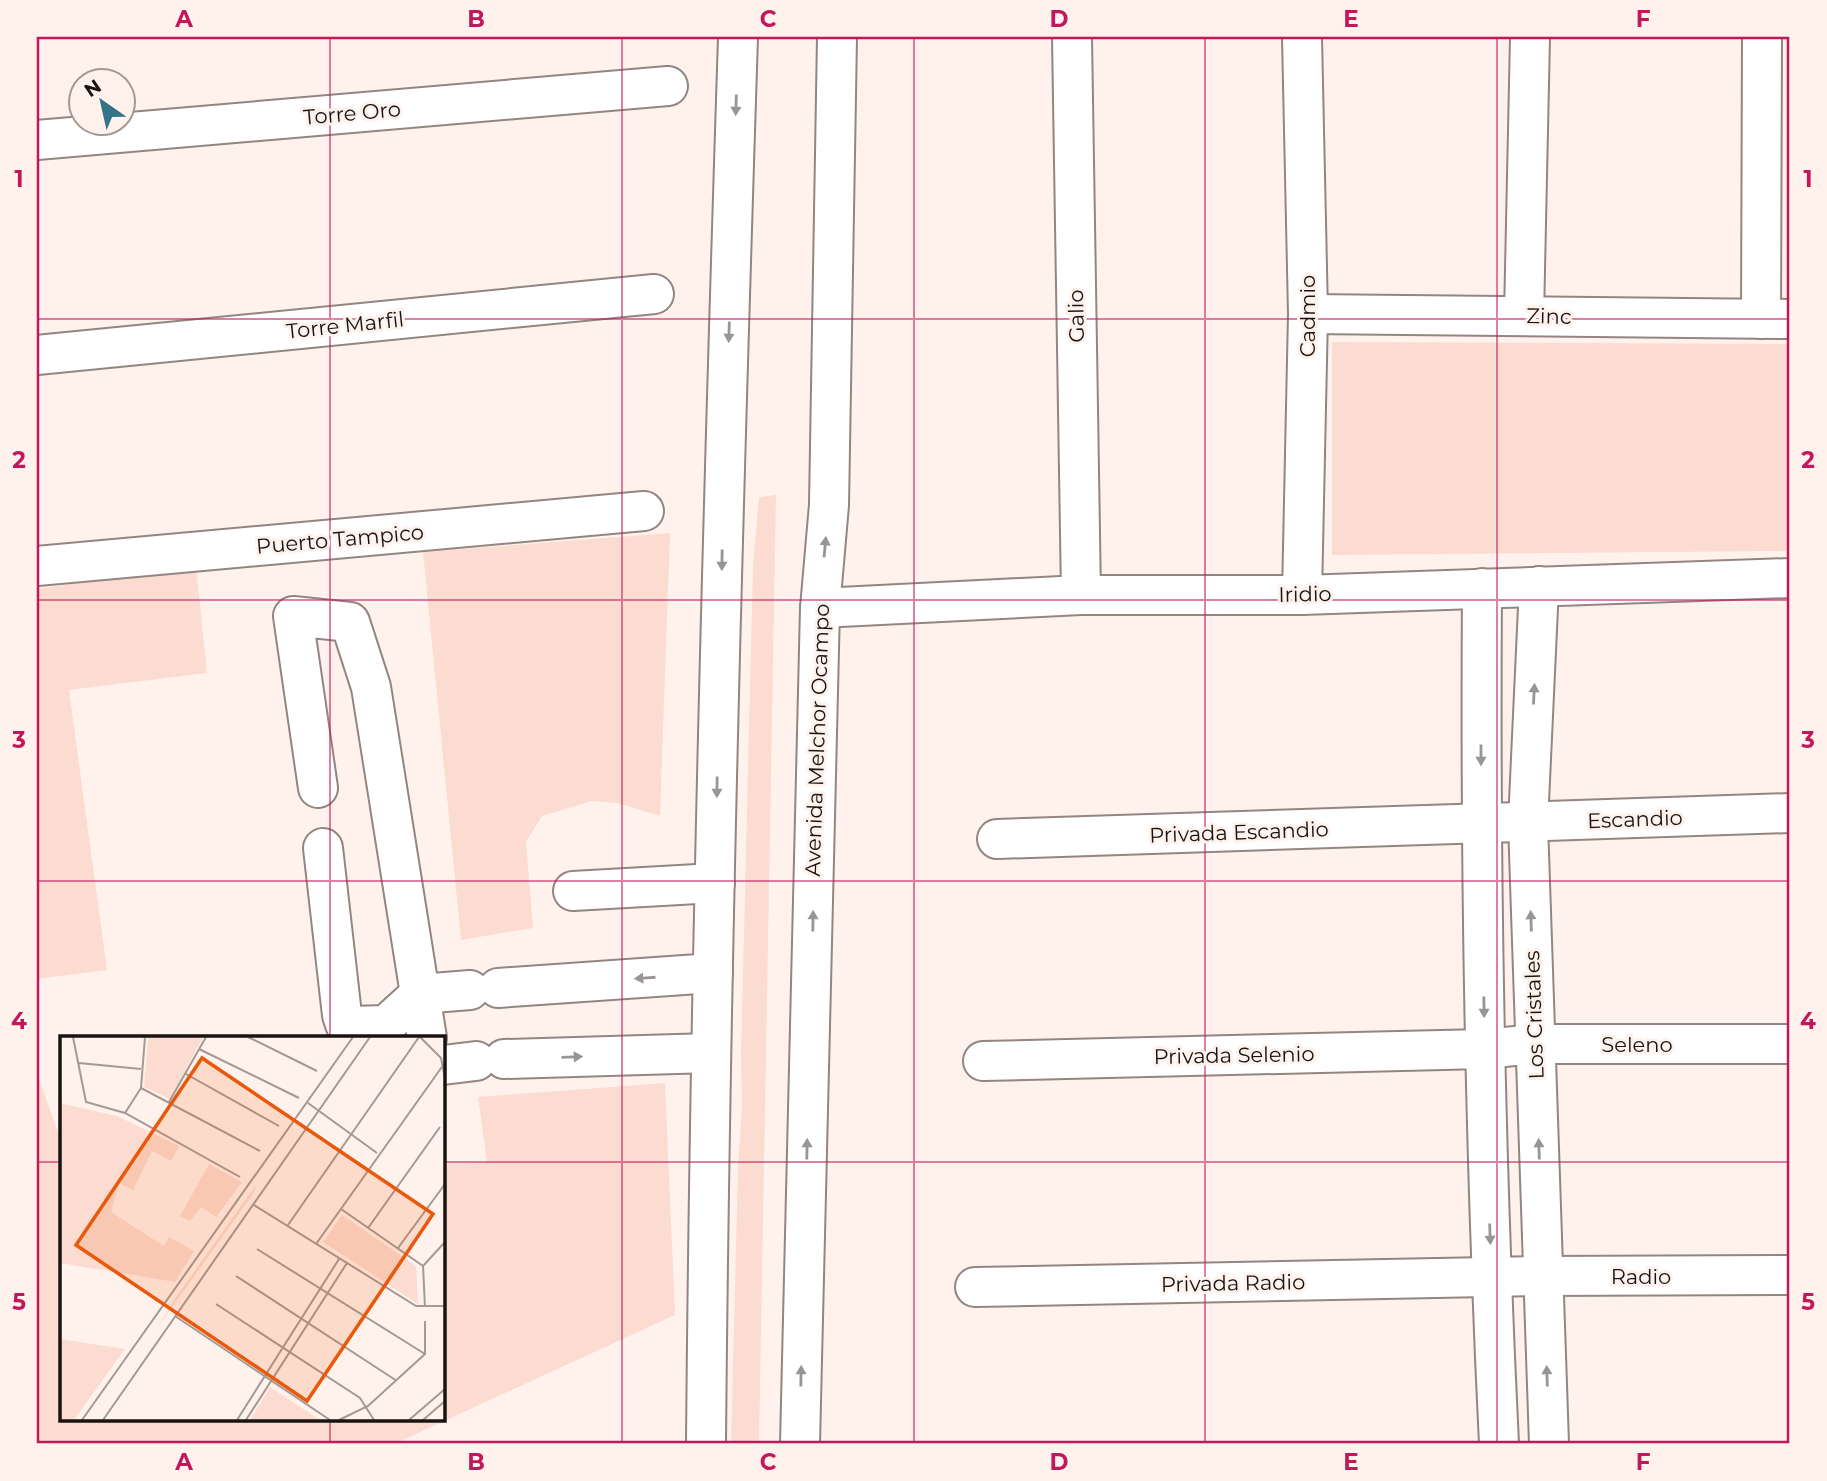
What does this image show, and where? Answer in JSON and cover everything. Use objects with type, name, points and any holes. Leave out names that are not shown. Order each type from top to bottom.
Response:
[{"type":"street","points":[[706,1444],[711,1053],[723,509],[738,37]]},
{"type":"street","name":"Avenida Melchor Ocampo","points":[[800,1444],[820,608],[829,505],[837,37]]},
{"type":"street","name":"Galio","points":[[1072,37],[1081,595]]},
{"type":"street","name":"Cadmio","points":[[1302,595],[1308,314],[1303,37]]},
{"type":"street","points":[[1524,316],[1530,37]]},
{"type":"street","points":[[1762,37],[1776,319]]},
{"type":"street","name":"Torre Oro","points":[[37,141],[668,86]]},
{"type":"street","name":"Torre Marfil","points":[[37,355],[654,295]]},
{"type":"street","name":"Zinc","points":[[1308,314],[1776,319]]},
{"type":"street","name":"Puerto Tampico","points":[[37,566],[644,511]]},
{"type":"street","name":"Iridio","points":[[820,608],[1081,595],[1302,595],[1790,578]]},
{"type":"street","name":"Los Cristales","points":[[1539,586],[1528,823],[1549,1444]]},
{"type":"street","points":[[1482,588],[1480,825],[1484,1049],[1499,1444]]},
{"type":"street","points":[[318,789],[293,616],[350,622],[371,687],[427,1036]]},
{"type":"street","name":"Escandio","points":[[1480,825],[1790,813]]},
{"type":"street","name":"Privada Escandio","points":[[997,839],[1480,825]]},
{"type":"street","points":[[323,848],[345,1024],[393,1032],[420,994]]},
{"type":"street","points":[[573,891],[715,884]]},
{"type":"street","points":[[420,994],[713,973]]},
{"type":"street","name":"Seleno","points":[[1484,1049],[1534,1044],[1790,1044]]},
{"type":"street","name":"Privada Selenio","points":[[983,1061],[1484,1049]]},
{"type":"street","points":[[474,1062],[711,1053]]},
{"type":"street","name":"Radio","points":[[1491,1279],[1544,1276],[1790,1275]]},
{"type":"street","name":"Privada Radio","points":[[975,1287],[1491,1279]]},
{"type":"shaded area","points":[[1332,342],[1790,344],[1790,551],[1332,555]]},
{"type":"shaded area","points":[[776,495],[759,1444],[731,1444],[742,1107],[753,564],[759,497]]},
{"type":"shaded area","points":[[670,533],[660,816],[617,803],[592,801],[542,816],[526,842],[533,928],[461,940],[423,552]]},
{"type":"shaded area","points":[[196,566],[207,673],[69,690],[107,970],[37,979],[37,589]]},
{"type":"shaded area","points":[[37,1074],[60,1137],[60,1422],[442,1422],[394,1444],[37,1444]]},
{"type":"shaded area","points":[[665,1083],[675,1315],[444,1421],[444,1163],[487,1162],[478,1097]]}]
